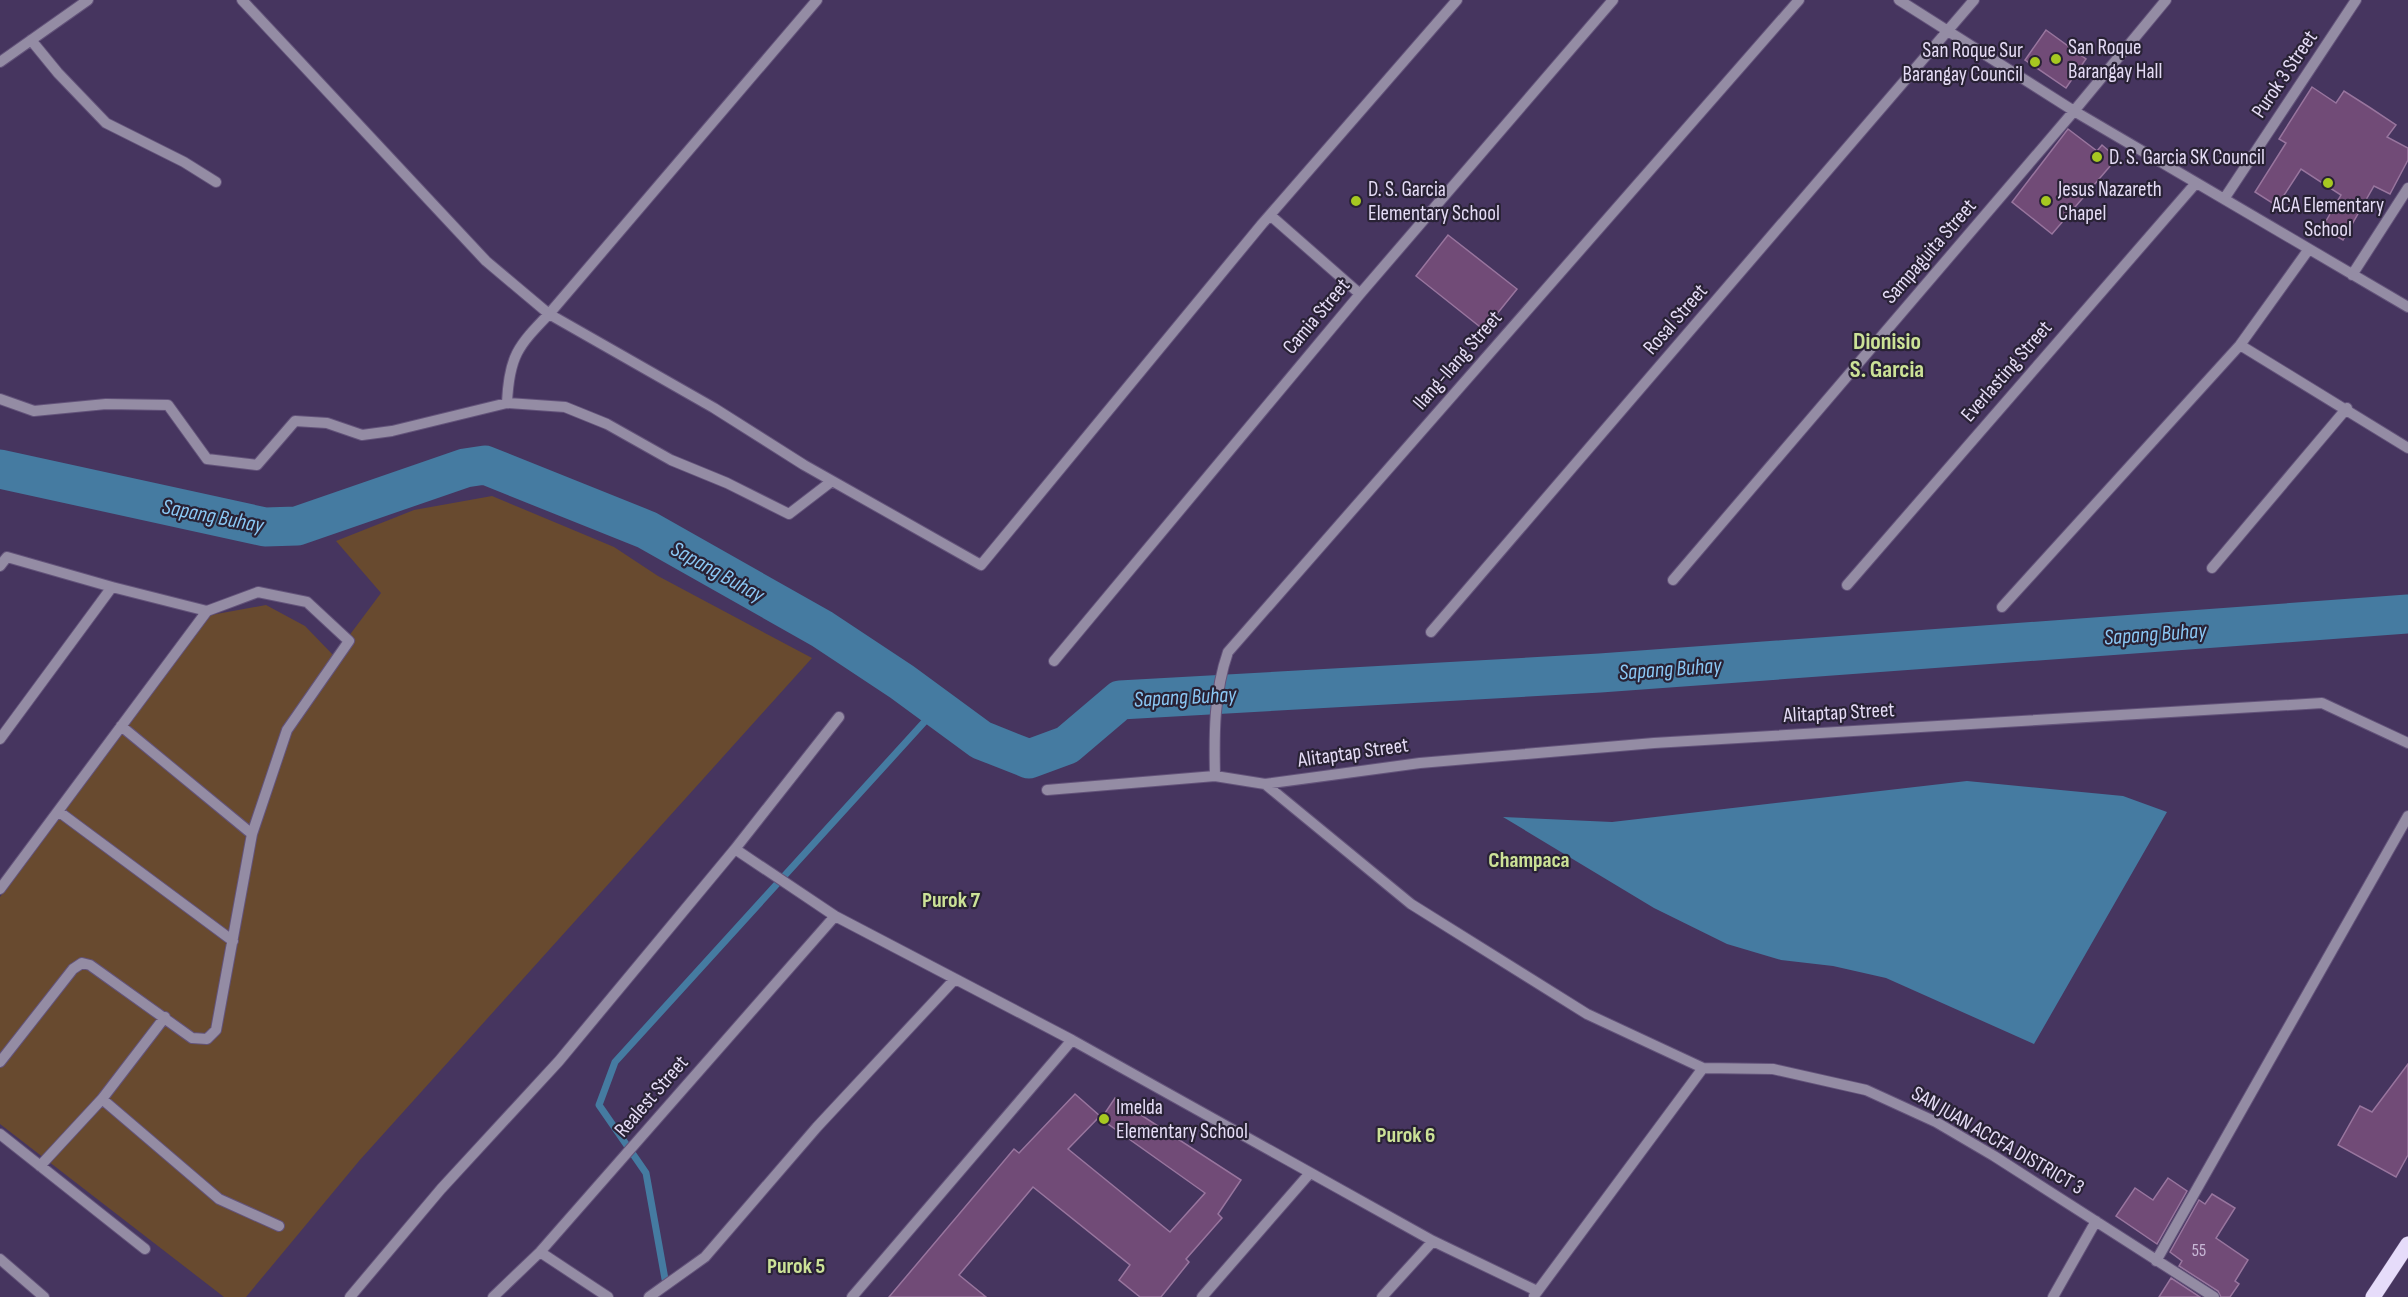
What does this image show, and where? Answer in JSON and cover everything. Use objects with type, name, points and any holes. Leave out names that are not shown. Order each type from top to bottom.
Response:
[{"type":"main road","points":[[2373,1297],[2408,1244]]},
{"type":"street","points":[[0,62],[88,0]]},
{"type":"street","points":[[242,0],[486,261],[549,314],[714,408],[832,481],[981,565],[1270,216],[1457,0]]},
{"type":"street","points":[[507,403],[509,372],[522,342],[549,314],[817,0]]},
{"type":"street","name":"Camia Street","points":[[1054,661],[1360,294],[1613,0]]},
{"type":"street","name":"Ilang-Ilang Street","points":[[1215,776],[1214,726],[1221,672],[1228,652],[1799,0]]},
{"type":"street","points":[[1899,0],[2074,111],[2408,307]]},
{"type":"street","name":"Rosal Street","points":[[1431,632],[1974,0]]},
{"type":"street","name":"Sampaguita Street","points":[[1673,580],[2166,0]]},
{"type":"street","name":"Purok 3 Street","points":[[2224,199],[2356,0]]},
{"type":"street","points":[[31,40],[58,74],[106,123],[183,162],[216,182]]},
{"type":"street","name":"Everlasting Street","points":[[1846,585],[2196,183]]},
{"type":"street","points":[[2352,275],[2408,188]]},
{"type":"street","points":[[1270,216],[1360,294]]},
{"type":"street","points":[[2002,608],[2240,345],[2309,249]]},
{"type":"street","points":[[2240,345],[2347,408],[2408,448]]},
{"type":"street","points":[[0,399],[34,411],[106,404],[168,405],[207,459],[257,465],[295,421],[327,423],[362,435],[392,431],[507,403],[565,407],[607,424],[671,460],[727,483],[789,514],[832,481]]},
{"type":"street","points":[[2212,568],[2347,408]]},
{"type":"street","points":[[0,566],[7,557],[112,587],[207,610],[258,592],[307,602],[349,641],[287,730],[252,834],[216,1030],[207,1039],[192,1038],[90,965],[82,963],[74,969],[0,1062]]},
{"type":"street","points":[[0,739],[112,587]]},
{"type":"street","points":[[0,889],[207,610]]},
{"type":"street","name":"Alitaptap Street","points":[[1047,790],[1215,776],[1265,784],[1420,763],[1654,743],[2322,703],[2408,743]]},
{"type":"street","points":[[350,1297],[441,1189],[559,1061],[735,849],[839,717]]},
{"type":"street","points":[[122,726],[252,834]]},
{"type":"street","name":"Alitaptap Street","points":[[1265,784],[1411,904],[1587,1014],[1703,1068]]},
{"type":"street","points":[[58,811],[233,941]]},
{"type":"street","points":[[2156,1261],[2408,816]]},
{"type":"street","points":[[735,849],[835,916],[1072,1040],[1433,1241],[1535,1294],[1703,1068]]},
{"type":"street","name":"Realest Street","points":[[493,1297],[540,1252],[835,916]]},
{"type":"street","points":[[649,1297],[705,1257],[818,1127],[954,980]]},
{"type":"street","points":[[40,1166],[102,1099],[165,1017]]},
{"type":"street","points":[[852,1297],[1072,1040]]},
{"type":"street","name":"SAN JUAN ACCFA DISTRICT 3","points":[[1703,1068],[1773,1069],[1866,1090],[1946,1127],[2214,1297]]},
{"type":"street","points":[[102,1099],[219,1199],[279,1226]]},
{"type":"street","points":[[0,1134],[145,1249]]},
{"type":"street","points":[[1202,1297],[1310,1173]]},
{"type":"street","points":[[2053,1297],[2096,1221]]},
{"type":"street","points":[[1382,1297],[1433,1241]]},
{"type":"street","points":[[540,1252],[608,1297]]},
{"type":"street","points":[[0,1259],[44,1297]]},
{"type":"shaded area","points":[[492,496],[614,547],[658,576],[812,658],[359,1161],[246,1297],[224,1297],[0,1124],[0,897],[121,726],[211,615],[266,605],[305,626],[334,656],[381,593],[336,541],[414,510]]},
{"type":"water","points":[[1967,781],[2123,796],[2167,812],[2034,1044],[1886,978],[1833,966],[1781,960],[1727,944],[1654,908],[1503,817],[1612,822]]},
{"type":"building","name":"San Roque Barangay Hall","points":[[2046,30],[2086,59],[2066,88],[2025,60]]},
{"type":"building","name":"ACA Elementary School","points":[[2312,87],[2336,103],[2344,91],[2396,125],[2387,137],[2408,148],[2408,160],[2390,194],[2374,186],[2343,240],[2322,228],[2341,195],[2301,169],[2277,206],[2255,192],[2286,143],[2279,139]]},
{"type":"building","points":[[2068,129],[2097,151],[2102,145],[2117,158],[2052,234],[2012,202]]},
{"type":"building","points":[[1448,235],[1517,289],[1484,330],[1416,276]]},
{"type":"building","points":[[2408,1064],[2408,1155],[2396,1177],[2338,1145],[2360,1106],[2372,1112]]},
{"type":"building","points":[[1075,1094],[1100,1116],[1068,1149],[1170,1232],[1205,1193],[1101,1119],[1115,1098],[1241,1180],[1218,1214],[1222,1218],[1186,1259],[1189,1262],[1161,1297],[1140,1297],[1119,1280],[1130,1265],[1033,1187],[959,1275],[986,1297],[889,1297],[1014,1149],[1019,1153]]},
{"type":"building","points":[[2168,1178],[2187,1191],[2157,1244],[2116,1216],[2135,1188],[2153,1200]]},
{"type":"building","points":[[2212,1194],[2235,1208],[2216,1238],[2248,1260],[2235,1281],[2239,1284],[2230,1297],[2221,1297],[2218,1291],[2179,1266],[2182,1261],[2170,1252],[2199,1200],[2205,1204]]},
{"type":"building","points":[[2171,1278],[2200,1297],[2159,1297]]},
{"type":"waterway","name":"Sapang Buhay","points":[[0,469],[265,527],[297,526],[465,468],[485,465],[647,530],[822,629],[902,682],[981,740],[1029,759],[1067,745],[1120,700],[1600,673],[2408,614]]},
{"type":"waterway","points":[[665,1279],[646,1173],[599,1105],[615,1062],[937,708]]},
{"type":"place","name":"San Roque Barangay Hall","points":[[2056,59]]},
{"type":"place","name":"San Roque Sur Barangay Council","points":[[2035,62]]},
{"type":"place","name":"D. S. Garcia SK Council","points":[[2097,157]]},
{"type":"place","name":"ACA Elementary School","points":[[2328,183]]},
{"type":"place","name":"D. S. Garcia Elementary School","points":[[1356,201]]},
{"type":"place","name":"Jesus Nazareth Chapel","points":[[2046,201]]},
{"type":"place","name":"Imelda Elementary School","points":[[1104,1119]]},
{"type":"district","name":"Dionisio S. Garcia","points":[[1887,355]]},
{"type":"district","name":"Champaca","points":[[1529,859]]},
{"type":"district","name":"Purok 7","points":[[951,899]]},
{"type":"district","name":"Purok 6","points":[[1406,1134]]},
{"type":"district","name":"Purok 5","points":[[796,1265]]}]
